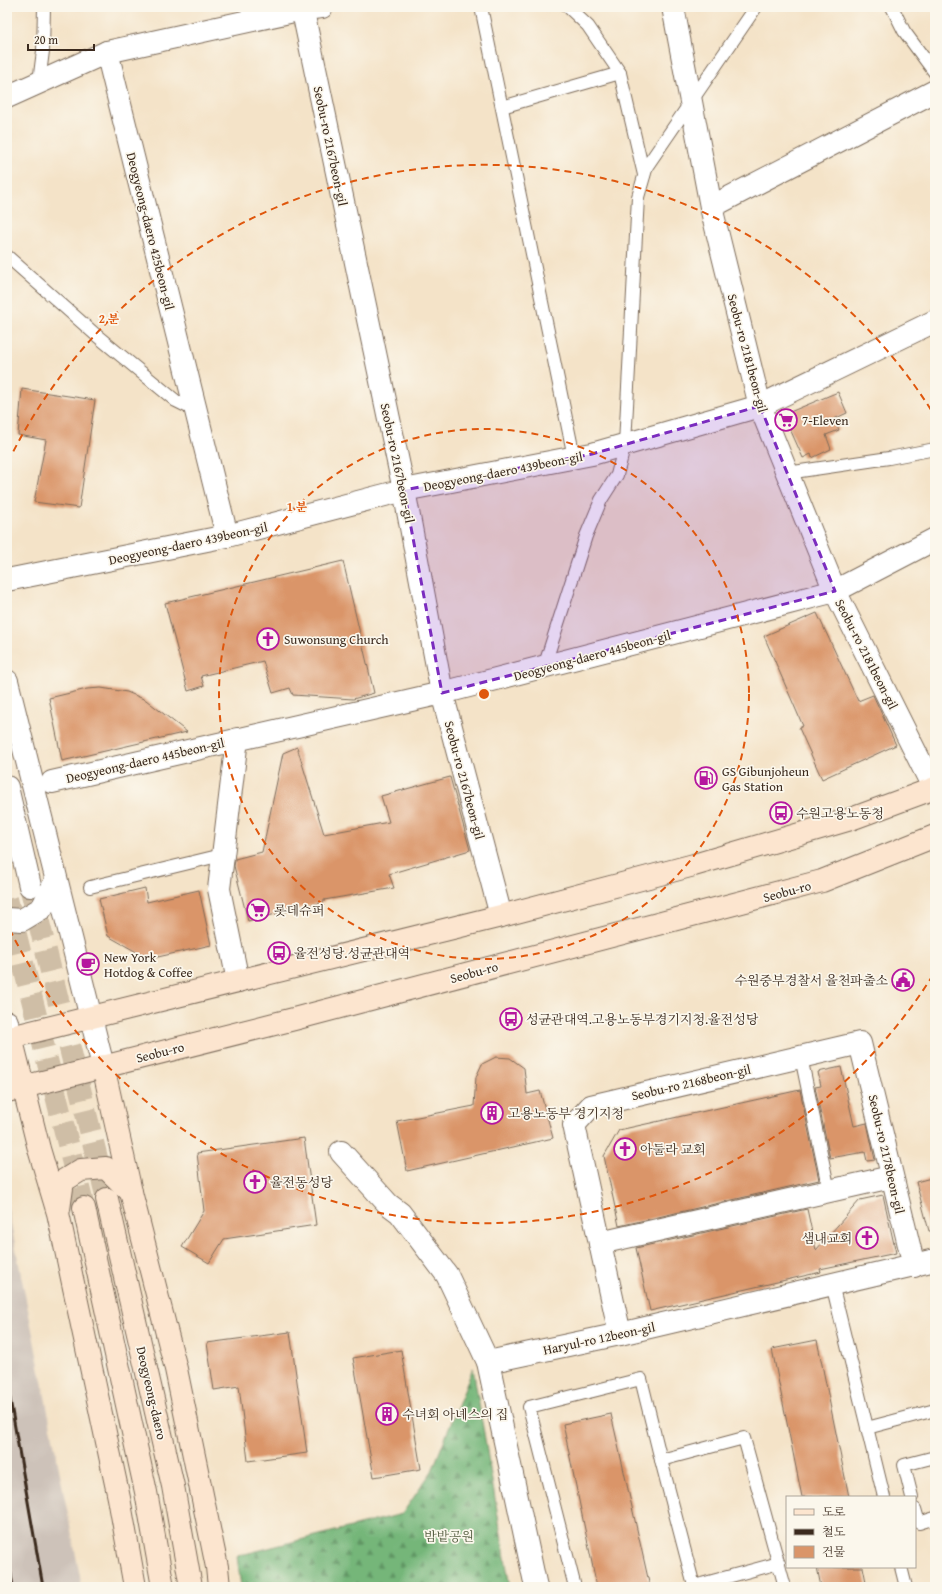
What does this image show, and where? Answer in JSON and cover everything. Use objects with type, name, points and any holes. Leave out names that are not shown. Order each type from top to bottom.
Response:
[{"type":"main road","points":[[135,1587],[119,1498],[58,1213],[39,1150],[15,1089],[8,1032],[91,1017],[501,916],[694,865],[851,819],[934,790]]},
{"type":"main road","name":"Seobu-ro","points":[[15,1089],[302,1017],[822,882],[935,836]]},
{"type":"main road","points":[[103,1066],[131,1192],[176,1368],[217,1567],[219,1587]]},
{"type":"main road","points":[[58,1213],[63,1181],[81,1170],[106,1168],[131,1192]]},
{"type":"main road","name":"Deogyeong-daero","points":[[107,1199],[170,1471],[191,1587]]},
{"type":"main road","name":"Deogyeong-daero","points":[[84,1208],[146,1492],[163,1587]]},
{"type":"street","name":"Seobu-ro 2181beon-gil","points":[[673,7],[711,207],[760,406],[835,591],[934,790]]},
{"type":"street","points":[[7,97],[106,52],[309,8]]},
{"type":"street","name":"Seobu-ro 2167beon-gil","points":[[309,8],[404,490],[442,693],[501,916]]},
{"type":"street","name":"Deogyeong-daero 425beon-gil","points":[[106,52],[227,536]]},
{"type":"street","points":[[711,207],[935,91]]},
{"type":"street","name":"Deogyeong-daero 439beon-gil","points":[[7,580],[227,536],[404,490],[574,457],[624,444],[760,406],[935,321]]},
{"type":"street","name":"Deogyeong-daero 445beon-gil","points":[[52,782],[442,693],[835,591],[935,539]]},
{"type":"street","points":[[7,681],[103,1066]]},
{"type":"street","name":"Deogyeong-daero 445beon-gil","points":[[222,855],[237,739]]},
{"type":"street","points":[[7,787],[30,886]]},
{"type":"street","points":[[222,855],[219,889],[238,981]]},
{"type":"street","points":[[7,919],[22,920],[42,908],[56,880]]},
{"type":"street","name":"Seobu-ro 2168beon-gil","points":[[620,1334],[574,1125],[591,1106],[860,1043]]},
{"type":"street","name":"Seobu-ro 2178beon-gil","points":[[860,1043],[914,1266]]},
{"type":"street","points":[[341,1152],[388,1204],[400,1213],[448,1275],[488,1362],[536,1587]]},
{"type":"street","points":[[600,1243],[891,1176]]},
{"type":"street","name":"Haryul-ro 12beon-gil","points":[[488,1362],[620,1334],[935,1260]]},
{"type":"lane","points":[[39,82],[43,51],[44,7]]},
{"type":"lane","points":[[481,7],[574,457]]},
{"type":"lane","points":[[568,7],[588,26],[620,73],[644,176]]},
{"type":"lane","points":[[544,667],[586,536],[601,500],[617,475],[624,444],[638,197],[647,166],[756,7]]},
{"type":"lane","points":[[892,7],[904,31],[935,73]]},
{"type":"lane","points":[[502,107],[620,73]]},
{"type":"lane","points":[[7,256],[96,336],[176,401],[196,411]]},
{"type":"lane","points":[[788,473],[889,458],[935,449]]},
{"type":"lane","points":[[90,887],[222,855]]},
{"type":"lane","points":[[801,1057],[829,1191]]},
{"type":"lane","points":[[832,1284],[884,1496]]},
{"type":"lane","points":[[575,1587],[529,1407],[641,1379],[694,1586],[779,1563]]},
{"type":"lane","points":[[867,1428],[935,1410]]},
{"type":"lane","points":[[661,1460],[744,1438],[785,1587]]},
{"type":"lane","points":[[912,1496],[904,1465],[935,1457]]},
{"type":"lane","points":[[916,1512],[919,1523],[935,1518]]},
{"type":"lane","points":[[901,1568],[902,1585]]},
{"type":"highlighted area","points":[[760,406],[835,591],[442,693],[404,490],[592,454]]},
{"type":"shaded area","points":[[7,1204],[34,1340],[82,1587],[7,1587]]},
{"type":"green space","name":"밤밭공원","points":[[473,1368],[510,1587],[241,1587],[237,1556],[402,1514],[432,1471]]},
{"type":"building","points":[[22,389],[95,400],[79,508],[34,502],[46,440],[18,435]]},
{"type":"building","points":[[838,392],[847,413],[834,419],[839,430],[826,435],[831,449],[812,458],[811,454],[803,458],[786,420],[790,412]]},
{"type":"building","name":"Suwonsung Church","points":[[343,561],[374,693],[353,699],[293,695],[290,688],[273,693],[263,661],[201,676],[204,686],[188,691],[165,603]]},
{"type":"building","points":[[817,613],[858,701],[873,695],[896,745],[822,779],[799,728],[803,726],[764,636]]},
{"type":"building","points":[[101,688],[127,692],[146,700],[187,732],[62,761],[49,698],[87,689]]},
{"type":"building","points":[[297,747],[324,834],[389,822],[381,796],[450,777],[470,850],[389,874],[394,888],[324,900],[324,902],[248,921],[234,866],[235,859],[262,852],[283,753]]},
{"type":"building","points":[[145,888],[147,902],[199,890],[211,945],[149,959],[108,936],[99,899]]},
{"type":"building","name":"고용노동부 경기지청","points":[[496,1057],[510,1058],[524,1068],[527,1094],[540,1091],[553,1138],[407,1171],[397,1121],[474,1106],[476,1077],[482,1064]]},
{"type":"building","points":[[841,1067],[854,1126],[867,1123],[875,1160],[867,1161],[865,1152],[830,1158],[815,1087],[821,1086],[818,1072]]},
{"type":"building","points":[[800,1090],[819,1180],[619,1226],[604,1156],[619,1130]]},
{"type":"building","name":"율전동성당","points":[[304,1138],[316,1225],[224,1239],[209,1263],[182,1247],[204,1211],[197,1153]]},
{"type":"building","points":[[935,1177],[935,1231],[929,1231],[916,1182]]},
{"type":"building","points":[[883,1195],[896,1253],[820,1269],[821,1272],[650,1311],[636,1248],[807,1209],[816,1250],[860,1200]]},
{"type":"building","points":[[290,1332],[307,1453],[248,1461],[239,1386],[214,1390],[207,1343]]},
{"type":"building","points":[[817,1340],[849,1496],[802,1496],[772,1349]]},
{"type":"building","name":"수녀회 아녜스의 집","points":[[401,1350],[421,1469],[374,1477],[353,1358]]},
{"type":"building","points":[[611,1414],[650,1587],[597,1587],[563,1424]]},
{"type":"building","points":[[817,1568],[863,1568],[867,1587],[821,1587]]},
{"type":"tunnel","points":[[30,886],[107,1199]]},
{"type":"tunnel","points":[[7,899],[84,1208]]},
{"type":"railway","points":[[7,1382],[43,1587]]},
{"type":"railway","points":[[7,1551],[13,1587]]},
{"type":"place","name":"7-Eleven","points":[[786,420]]},
{"type":"place","name":"Suwonsung Church","points":[[268,639]]},
{"type":"place","name":"GS Gibunjoheun Gas Station","points":[[706,778]]},
{"type":"place","name":"수원고용노동청","points":[[781,813]]},
{"type":"place","name":"롯데슈퍼","points":[[258,910]]},
{"type":"place","name":"율전성당.성균관대역","points":[[279,953]]},
{"type":"place","name":"New York Hotdog & Coffee","points":[[88,964]]},
{"type":"place","name":"수원중부경찰서 율천파출소","points":[[903,980]]},
{"type":"place","name":"성균관대역.고용노동부경기지청.율전성당","points":[[511,1019]]},
{"type":"place","name":"고용노동부 경기지청","points":[[492,1113]]},
{"type":"place","name":"아둘라 교회","points":[[625,1149]]},
{"type":"place","name":"율전동성당","points":[[255,1182]]},
{"type":"place","name":"샘내교회","points":[[867,1238]]},
{"type":"place","name":"수녀회 아녜스의 집","points":[[387,1414]]}]
